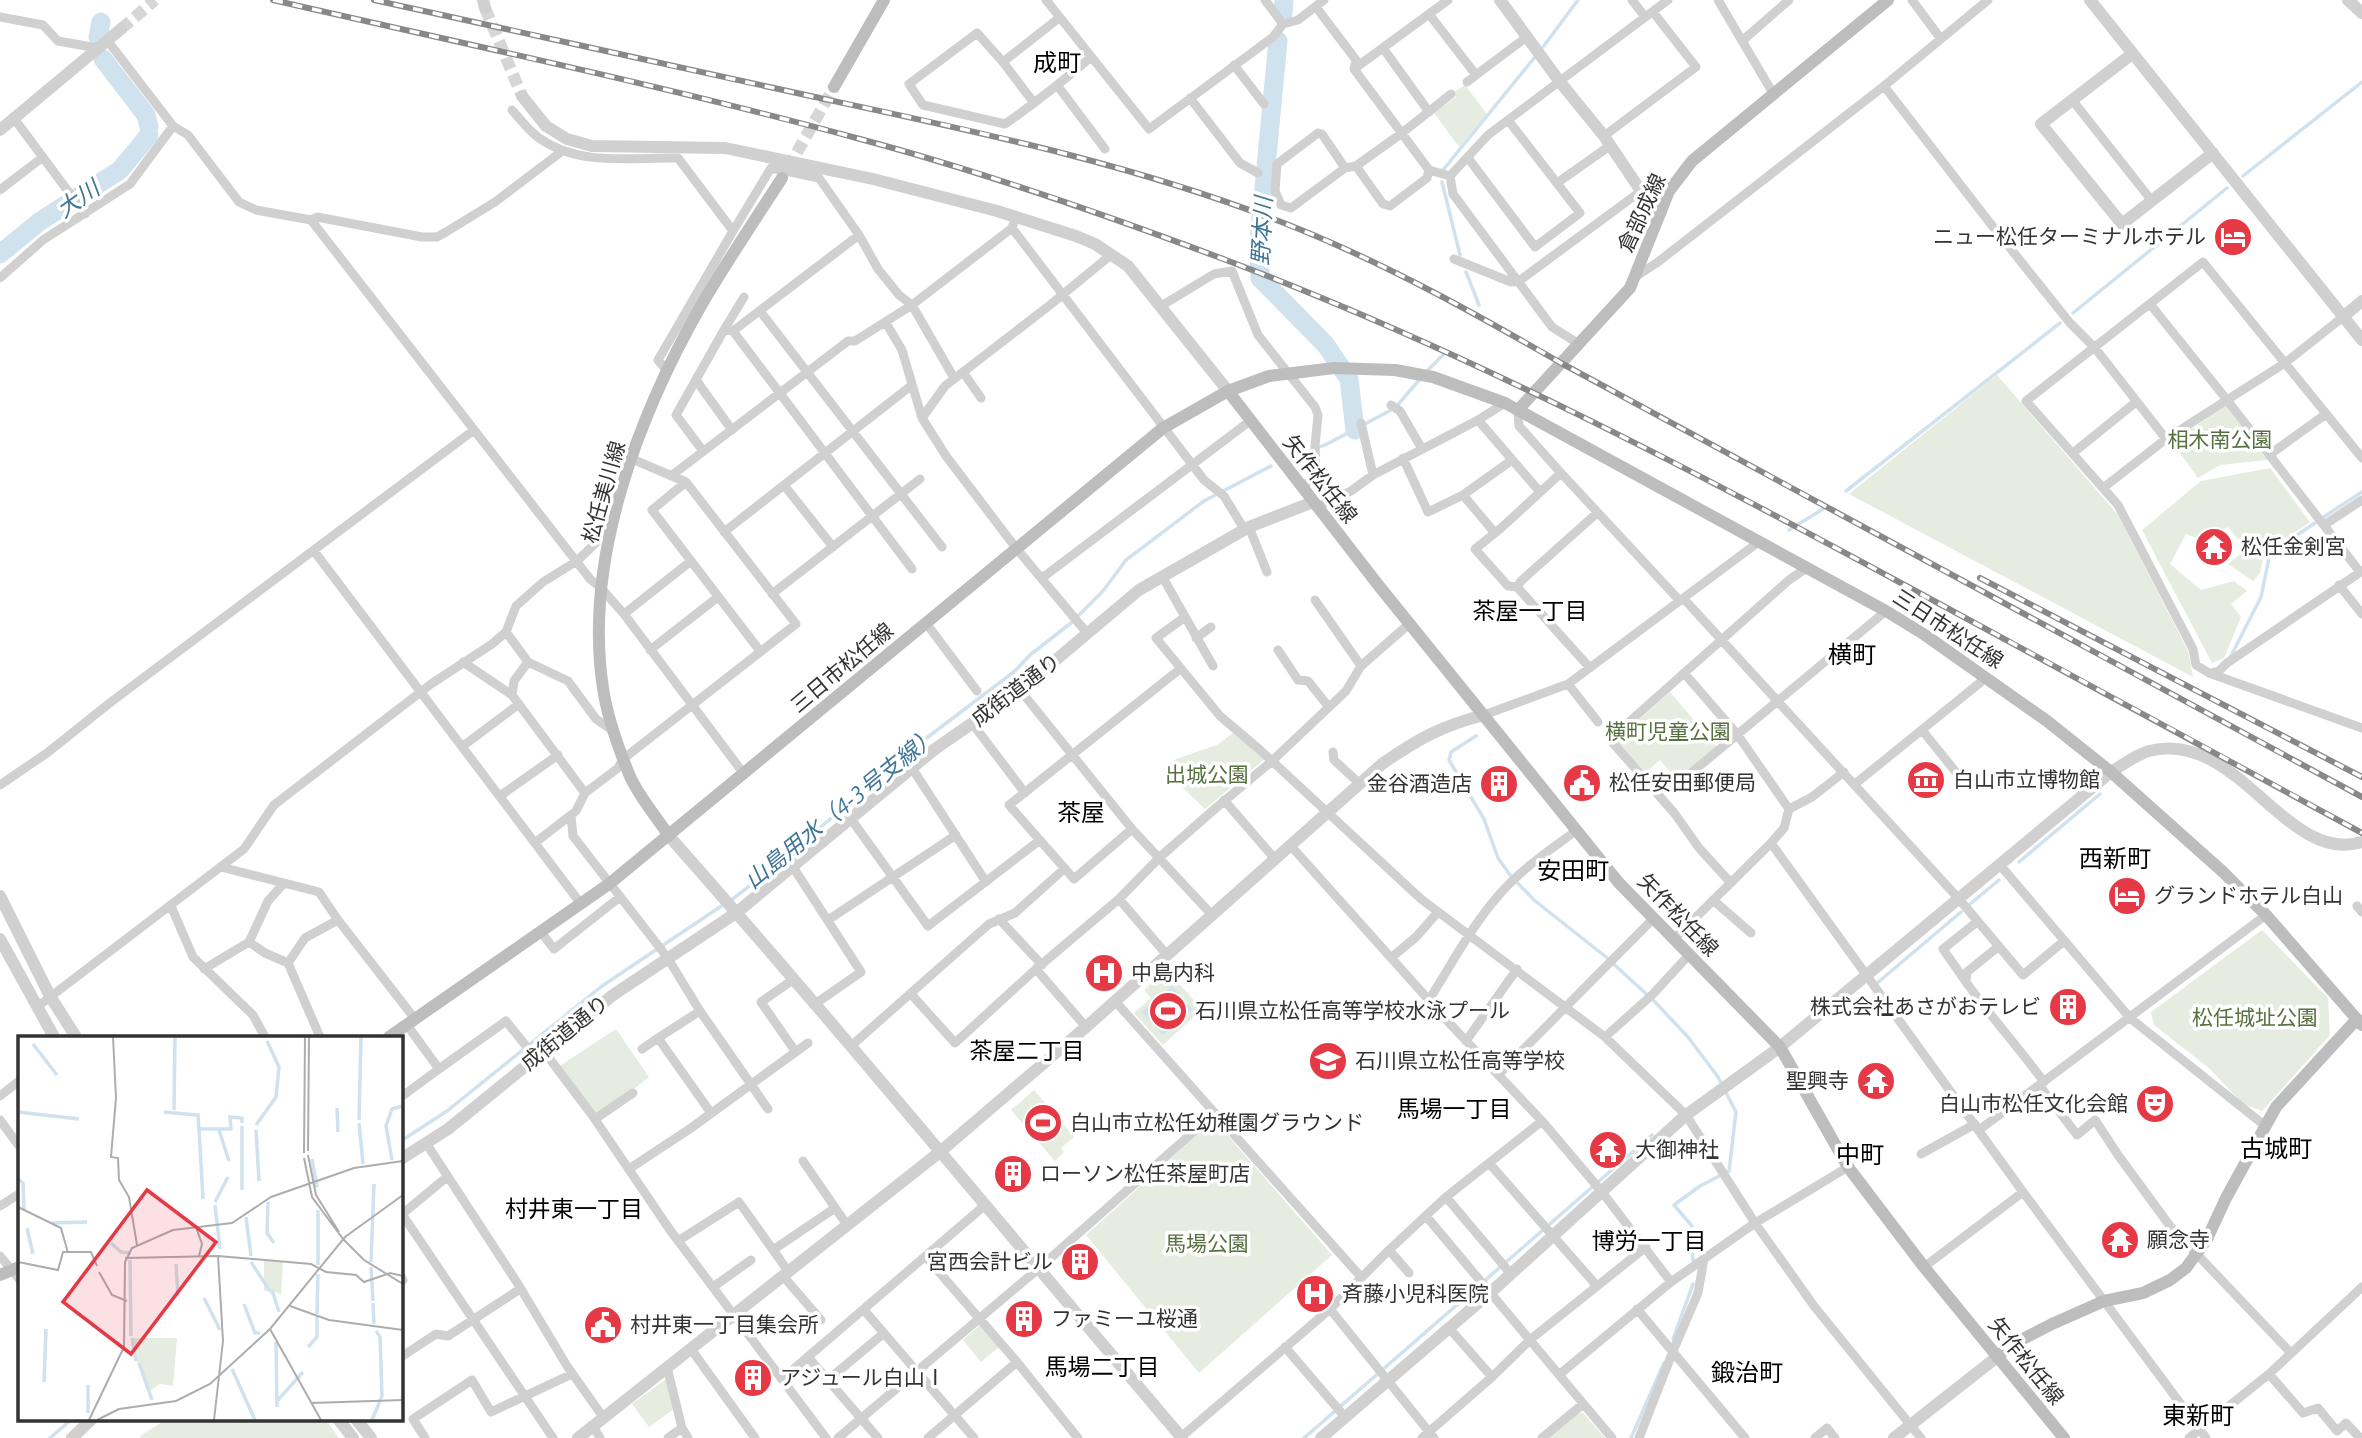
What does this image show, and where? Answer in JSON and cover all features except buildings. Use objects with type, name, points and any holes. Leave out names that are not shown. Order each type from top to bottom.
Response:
[{"type":"main road","points":[[834,87],[884,0]]},
{"type":"main road","name":"倉部成線","points":[[1518,410],[1630,288],[1669,191],[1692,161],[1888,0]]},
{"type":"main road","name":"松任美川線","points":[[669,836],[630,777],[614,731],[603,689],[599,643],[600,587],[611,528],[632,459],[668,372],[702,304],[782,178]]},
{"type":"main road","name":"三日市松任線","points":[[391,1036],[609,884],[1163,428],[1228,391],[1269,376],[1334,368],[1433,377],[1505,403],[1886,611],[1987,677],[2111,772],[2223,872],[2361,1019]]},
{"type":"main road","name":"矢作松任線","points":[[1228,391],[1409,624],[1619,883],[1780,1047],[1848,1167],[1924,1267],[2064,1438]]},
{"type":"main road","points":[[1997,1357],[2011,1345],[2104,1301],[2143,1293],[2170,1280],[2186,1268],[2207,1239],[2264,1125],[2276,1107],[2361,1019]]},
{"type":"street","points":[[1046,0],[1149,129],[1273,37],[1283,24],[1298,20],[1324,0]]},
{"type":"street","points":[[1265,0],[1283,24]]},
{"type":"street","points":[[1354,69],[1448,0]]},
{"type":"street","points":[[1500,0],[1560,82],[1608,140],[1641,191],[1661,212]]},
{"type":"street","points":[[1557,183],[1696,67],[1632,0]]},
{"type":"street","points":[[1450,176],[1488,135],[1668,0]]},
{"type":"street","points":[[1718,0],[1774,95]]},
{"type":"street","points":[[1742,41],[1789,0]]},
{"type":"street","points":[[1912,0],[1941,39]]},
{"type":"street","points":[[1634,278],[1884,86],[1988,0]]},
{"type":"street","points":[[2090,0],[2362,340]]},
{"type":"street","points":[[2348,0],[2362,13]]},
{"type":"street","points":[[1316,7],[1356,60],[1354,69],[1429,170],[1450,176]]},
{"type":"street","points":[[1429,14],[1476,75]]},
{"type":"street","points":[[0,17],[43,25],[58,41],[102,44],[173,126],[188,135],[239,202],[256,210],[422,237],[437,237],[495,202],[561,152]]},
{"type":"street","points":[[1003,62],[1059,18]]},
{"type":"street","points":[[0,130],[121,29]]},
{"type":"street","points":[[1034,103],[977,33],[909,84],[923,104],[1005,124],[1034,103],[1091,57]]},
{"type":"street","points":[[1467,82],[1528,36]]},
{"type":"street","points":[[1383,48],[1429,112]]},
{"type":"street","points":[[2133,54],[2041,124],[2122,225],[2213,153]]},
{"type":"street","points":[[1234,65],[1264,104]]},
{"type":"street","points":[[1057,85],[1105,149]]},
{"type":"street","points":[[1884,86],[2070,323],[2095,348],[2166,439]]},
{"type":"street","points":[[1345,168],[1318,133],[1277,164],[1275,191],[1280,205],[1291,208],[1345,168],[1356,166],[1451,94]]},
{"type":"street","points":[[522,96],[546,126],[567,139],[592,146],[725,148],[873,179],[1014,222],[1076,236],[1111,254],[1128,267],[1228,391]]},
{"type":"street","points":[[1190,98],[1240,163],[1258,173]]},
{"type":"street","points":[[2073,100],[2152,201]]},
{"type":"street","points":[[512,110],[536,136],[561,152],[608,160],[678,158],[733,231]]},
{"type":"street","points":[[13,117],[85,214]]},
{"type":"street","points":[[1468,158],[1535,247],[1580,213],[1508,120]]},
{"type":"street","points":[[0,278],[43,240],[130,184],[173,126]]},
{"type":"street","points":[[0,190],[43,157]]},
{"type":"street","points":[[1356,166],[1383,204],[1390,206],[1427,178],[1429,170]]},
{"type":"street","points":[[668,372],[658,360],[771,168],[819,178],[884,276],[912,305],[959,375],[981,398]]},
{"type":"street","points":[[1450,176],[1453,194],[1552,327],[1579,344]]},
{"type":"street","points":[[1454,259],[1511,282],[1519,281],[1641,191]]},
{"type":"street","points":[[311,220],[590,579],[624,614],[744,774]]},
{"type":"street","points":[[1014,222],[1063,295],[1192,466],[1221,493],[1246,528],[1267,572]]},
{"type":"street","points":[[671,476],[848,341],[855,341],[912,305],[1014,222]]},
{"type":"street","points":[[728,330],[760,311],[859,235]]},
{"type":"street","points":[[922,418],[945,386],[1063,295],[1111,254]]},
{"type":"street","points":[[2362,458],[2203,262],[2026,401],[2118,505],[2193,649],[2196,665],[2209,673],[2362,728]]},
{"type":"street","points":[[1161,306],[1214,274],[1232,271],[1258,335],[1315,407],[1318,415],[1316,475],[1303,487]]},
{"type":"street","points":[[703,452],[676,415],[728,330],[744,298]]},
{"type":"street","points":[[2104,488],[2166,439],[2285,363],[2362,301]]},
{"type":"street","points":[[2150,304],[2361,572],[2219,671],[2209,673]]},
{"type":"street","points":[[760,311],[942,547]]},
{"type":"street","points":[[886,323],[902,349],[922,418],[1016,548],[1087,633]]},
{"type":"street","points":[[728,330],[780,393],[912,569]]},
{"type":"street","points":[[696,380],[732,430]]},
{"type":"street","points":[[724,532],[912,385]]},
{"type":"street","points":[[2073,453],[2136,402]]},
{"type":"street","points":[[1315,504],[1351,491],[1373,475],[1505,403]]},
{"type":"street","points":[[1395,408],[1422,449]]},
{"type":"street","points":[[1518,410],[1519,426],[1561,473],[1722,639],[1856,784],[2023,975],[2064,940]]},
{"type":"street","points":[[2269,455],[2326,414]]},
{"type":"street","points":[[1478,420],[1540,492]]},
{"type":"street","points":[[1042,578],[1250,421]]},
{"type":"street","points":[[1361,427],[1373,475]]},
{"type":"street","points":[[0,785],[47,753],[474,430]]},
{"type":"street","points":[[1403,458],[1428,512],[1463,495],[1511,460]]},
{"type":"street","points":[[536,842],[571,816],[585,793],[618,768],[624,759],[796,624],[686,482],[632,459]]},
{"type":"street","points":[[1561,473],[1475,549],[1508,586],[1517,587],[1590,668]]},
{"type":"street","points":[[772,593],[920,479]]},
{"type":"street","points":[[686,482],[652,509],[760,651]]},
{"type":"street","points":[[784,485],[833,548]]},
{"type":"street","points":[[1463,495],[1495,533]]},
{"type":"street","points":[[2324,525],[2362,500]]},
{"type":"street","name":"成街道通り","points":[[402,1158],[448,1129],[537,1053],[613,995],[661,949],[793,867],[912,768],[1020,690],[1139,590],[1246,528],[1315,504]]},
{"type":"street","points":[[1517,587],[1597,513]]},
{"type":"street","points":[[37,1007],[244,849],[274,805],[431,684],[492,644],[506,632],[516,606],[542,582],[577,561],[611,528]]},
{"type":"street","points":[[578,1438],[941,1150],[1086,1027],[1382,764],[1421,737],[1459,721],[1484,715],[1568,684],[1760,541]]},
{"type":"street","points":[[314,551],[581,904]]},
{"type":"street","points":[[624,614],[691,561]]},
{"type":"street","points":[[1629,722],[1789,580],[1808,567]]},
{"type":"street","points":[[1163,576],[1213,666]]},
{"type":"street","points":[[2339,585],[2362,614]]},
{"type":"street","points":[[650,649],[718,597]]},
{"type":"street","points":[[1315,600],[1362,666]]},
{"type":"street","points":[[1673,788],[1886,611]]},
{"type":"street","points":[[1185,617],[1156,638],[1220,716],[1421,899],[1605,1037],[1686,1115],[1755,1223],[1814,1306],[1921,1438]]},
{"type":"street","points":[[926,623],[977,691]]},
{"type":"street","points":[[911,994],[955,1043],[1119,899],[1160,857],[1224,800],[1271,762],[1346,691],[1362,666],[1409,624]]},
{"type":"street","points":[[1196,638],[1211,627]]},
{"type":"street","points":[[506,632],[528,662],[568,681],[596,719],[614,731]]},
{"type":"street","points":[[1278,650],[1298,680],[1308,681],[1328,706]]},
{"type":"street","points":[[463,662],[512,695],[585,793]]},
{"type":"street","points":[[512,695],[514,681],[528,662]]},
{"type":"street","points":[[1132,829],[1074,879],[1009,805],[1180,669]]},
{"type":"street","points":[[1684,673],[1737,734],[1790,809]]},
{"type":"street","points":[[1856,784],[1987,677]]},
{"type":"street","points":[[1568,684],[1598,722]]},
{"type":"street","points":[[1020,690],[1132,829],[1212,915]]},
{"type":"street","points":[[463,746],[519,704]]},
{"type":"street","points":[[972,723],[1025,793]]},
{"type":"street","points":[[1922,730],[1967,786]]},
{"type":"street","points":[[1613,743],[1731,883]]},
{"type":"street","points":[[1321,1438],[1340,1411],[1382,1374],[1449,1328],[1485,1285],[1597,1187],[1686,1115],[1780,1047],[2111,772],[2146,752],[2160,749],[2195,752],[2215,762],[2249,786],[2296,826],[2318,840],[2340,846],[2362,842]]},
{"type":"street","points":[[1332,752],[1334,760],[1360,784]]},
{"type":"street","points":[[500,796],[558,755]]},
{"type":"street","points":[[912,768],[986,882]]},
{"type":"street","points":[[1673,940],[1771,843],[1784,828],[1790,809],[1812,797],[1844,772]]},
{"type":"street","points":[[1224,800],[1275,859]]},
{"type":"street","points":[[571,816],[573,836],[661,949],[768,1109]]},
{"type":"street","points":[[851,819],[928,926],[1040,840]]},
{"type":"street","points":[[1429,1000],[1498,895],[1577,830]]},
{"type":"street","points":[[828,920],[956,835]]},
{"type":"street","points":[[669,836],[941,1150],[984,1206],[1181,1438],[1330,1309],[1446,1197],[1542,1121]]},
{"type":"street","points":[[1771,843],[2023,1192],[2203,1434]]},
{"type":"street","points":[[1290,845],[1466,1041],[1542,1121],[1646,1247],[1671,1282]]},
{"type":"street","points":[[2000,864],[2130,1018],[2264,1125]]},
{"type":"street","points":[[221,867],[320,892],[411,1022],[439,1069]]},
{"type":"street","points":[[793,867],[861,972],[815,1004]]},
{"type":"street","points":[[851,1046],[989,924],[1015,913],[1065,869]]},
{"type":"street","points":[[204,969],[249,942],[268,901],[284,883]]},
{"type":"street","points":[[0,896],[50,996],[75,1036]]},
{"type":"street","points":[[541,932],[554,949],[620,897]]},
{"type":"street","points":[[1119,899],[1167,955]]},
{"type":"street","points":[[1713,900],[1752,933]]},
{"type":"street","points":[[171,906],[193,957],[253,1015],[264,1036]]},
{"type":"street","points":[[1391,958],[1438,912]]},
{"type":"street","points":[[1922,1154],[1977,1127],[2042,1084],[2266,915]]},
{"type":"street","points":[[999,919],[1086,1027]]},
{"type":"street","points":[[1498,1075],[1653,919]]},
{"type":"street","points":[[288,963],[305,938],[338,920]]},
{"type":"street","points":[[1978,921],[1943,949],[1966,982],[2015,1044],[2077,1135],[2095,1120],[2170,1226],[2290,1352]]},
{"type":"street","points":[[0,939],[53,1036]]},
{"type":"street","points":[[249,942],[288,963],[320,1036]]},
{"type":"street","points":[[1966,982],[1967,972],[1999,946]]},
{"type":"street","points":[[1605,1037],[1688,956]]},
{"type":"street","points":[[1466,1041],[1517,969]]},
{"type":"street","points":[[794,979],[761,1002],[795,1051]]},
{"type":"street","points":[[1115,1001],[1362,1277]]},
{"type":"street","points":[[642,1049],[700,1010]]},
{"type":"street","points":[[402,1096],[506,1021],[595,1119],[678,1241],[826,1438]]},
{"type":"street","points":[[658,1038],[711,1113]]},
{"type":"street","points":[[629,1169],[808,1043]]},
{"type":"street","points":[[0,1096],[18,1082]]},
{"type":"street","points":[[595,1119],[632,1093]]},
{"type":"street","points":[[838,1438],[1038,1269],[1215,1113]]},
{"type":"street","points":[[0,1120],[18,1145]]},
{"type":"street","points":[[426,1143],[572,1374],[603,1417]]},
{"type":"street","points":[[803,1161],[847,1225]]},
{"type":"street","points":[[1489,1163],[1597,1286]]},
{"type":"street","points":[[1560,1374],[1671,1282],[1755,1223],[1848,1167]]},
{"type":"street","points":[[402,1213],[447,1177]]},
{"type":"street","points":[[1924,1267],[2023,1192]]},
{"type":"street","points":[[0,1206],[18,1195]]},
{"type":"street","points":[[1446,1197],[1505,1267]]},
{"type":"street","points":[[678,1241],[739,1202],[773,1250],[785,1273],[821,1320]]},
{"type":"street","points":[[782,1379],[984,1206]]},
{"type":"street","points":[[773,1250],[835,1208]]},
{"type":"street","points":[[402,1215],[553,1438]]},
{"type":"street","points":[[1426,1216],[1612,1438]]},
{"type":"street","points":[[1330,1309],[1428,1436],[1531,1339],[1646,1247]]},
{"type":"street","points":[[1389,1250],[1409,1273]]},
{"type":"street","points":[[0,1256],[13,1273]]},
{"type":"street","points":[[926,1256],[1078,1438]]},
{"type":"street","points":[[1639,1438],[1698,1293],[1704,1259]]},
{"type":"street","points":[[713,1287],[751,1260]]},
{"type":"street","points":[[2189,1438],[2203,1434],[2362,1287]]},
{"type":"street","points":[[402,1356],[436,1334],[448,1336],[520,1289]]},
{"type":"street","points":[[1637,1309],[1745,1438]]},
{"type":"street","points":[[864,1310],[974,1438]]},
{"type":"street","points":[[1449,1328],[1492,1377]]},
{"type":"street","points":[[828,1380],[884,1333]]},
{"type":"street","points":[[1285,1347],[1340,1411]]},
{"type":"street","points":[[691,1349],[755,1438]]},
{"type":"street","points":[[808,1357],[877,1438]]},
{"type":"street","points":[[1894,1438],[1997,1357]]},
{"type":"street","points":[[928,1438],[1017,1362]]},
{"type":"street","points":[[667,1367],[682,1428],[688,1438]]},
{"type":"street","points":[[425,1438],[412,1419],[472,1380],[491,1412],[572,1374]]},
{"type":"street","points":[[2269,1374],[2302,1413],[2318,1408],[2337,1431],[2346,1423],[2360,1438]]},
{"type":"street","points":[[1542,1438],[1583,1404]]},
{"type":"street","points":[[72,1438],[91,1420]]},
{"type":"street","points":[[339,1420],[353,1438]]},
{"type":"street","points":[[357,1420],[371,1438]]},
{"type":"street","points":[[593,1426],[600,1438]]},
{"type":"street","points":[[668,1438],[682,1428]]},
{"type":"street","points":[[1815,1438],[1827,1429],[1835,1438]]},
{"type":"green space","points":[[1465,85],[1487,114],[1459,147],[1434,113],[1456,97],[1453,93]]},
{"type":"green space","points":[[1997,375],[2118,515],[2188,651],[2193,677],[1849,494]]},
{"type":"green space","name":"相木南公園","points":[[2226,406],[2267,460],[2220,465],[2198,478],[2172,442]]},
{"type":"green space","points":[[2270,468],[2310,522],[2264,553],[2260,573],[2253,581],[2228,564],[2246,549],[2228,527],[2202,540],[2186,534],[2170,564],[2201,590],[2234,581],[2247,591],[2231,604],[2241,617],[2224,658],[2212,663],[2142,530],[2201,481]]},
{"type":"green space","name":"横町児童公園","points":[[1670,692],[1717,747],[1677,780],[1660,760],[1644,774],[1614,742]]},
{"type":"green space","name":"出城公園","points":[[1237,730],[1267,757],[1205,809],[1163,769],[1176,759],[1217,745]]},
{"type":"green space","name":"松任城址公園","points":[[2262,930],[2328,998],[2330,1035],[2262,1111],[2243,1104],[2209,1068],[2154,1025],[2151,1012]]},
{"type":"green space","name":"石川県立松任高等学校水泳プール","points":[[1161,975],[1168,982],[1173,977],[1202,1009],[1163,1045],[1134,1013],[1151,998],[1144,990]]},
{"type":"green space","points":[[616,1029],[649,1077],[597,1118],[558,1067]]},
{"type":"green space","name":"白山市立松任幼稚園グラウンド","points":[[1034,1090],[1074,1137],[1061,1148],[1064,1152],[1055,1161],[1011,1110]]},
{"type":"green space","name":"馬場公園","points":[[1214,1120],[1332,1255],[1199,1373],[1086,1235]]},
{"type":"green space","points":[[980,1325],[999,1347],[981,1362],[963,1340]]},
{"type":"green space","points":[[666,1379],[674,1409],[649,1427],[632,1404]]},
{"type":"green space","points":[[1576,1413],[1583,1413],[1605,1438],[1548,1438]]},
{"type":"green space","points":[[165,1420],[326,1420],[339,1438],[141,1438],[140,1436]]},
{"type":"water","points":[[1172,986],[1192,1009],[1163,1035],[1142,1012]]},
{"type":"waterway","name":"野本川","points":[[1283,13],[1284,0]]},
{"type":"waterway","points":[[1543,47],[1578,0]]},
{"type":"waterway","name":"大川","points":[[98,37],[101,22]]},
{"type":"waterway","name":"野本川","points":[[1278,41],[1259,240],[1260,278],[1325,344],[1349,379],[1355,430]]},
{"type":"waterway","points":[[1443,170],[1535,57]]},
{"type":"waterway","name":"大川","points":[[103,59],[146,115],[149,127]]},
{"type":"waterway","points":[[2243,176],[2362,82]]},
{"type":"waterway","name":"大川","points":[[0,254],[39,222],[120,170],[149,135]]},
{"type":"waterway","points":[[1442,182],[1460,255]]},
{"type":"waterway","points":[[2073,313],[2227,188]]},
{"type":"waterway","points":[[1466,272],[1479,305]]},
{"type":"waterway","points":[[1846,491],[2060,323]]},
{"type":"waterway","points":[[1425,373],[1446,352]]},
{"type":"waterway","points":[[1295,457],[1327,444],[1395,408],[1420,379]]},
{"type":"waterway","name":"山島用水（4-3号支線）","points":[[730,901],[920,743],[1015,671],[1030,655],[1071,623],[1103,591],[1126,560],[1204,501],[1271,466]]},
{"type":"waterway","points":[[2322,518],[2362,492]]},
{"type":"waterway","points":[[1789,530],[1823,509]]},
{"type":"waterway","points":[[2231,656],[2261,597],[2270,553],[2315,523]]},
{"type":"waterway","points":[[1476,736],[1451,752],[1449,760],[1484,819],[1498,858],[1534,900],[1606,957],[1688,1037],[1718,1077],[1736,1112],[1729,1171],[1700,1186],[1674,1205],[1692,1226],[1693,1260]]},
{"type":"waterway","points":[[2019,862],[2100,794]]},
{"type":"waterway","points":[[1969,905],[1999,880]]},
{"type":"waterway","name":"山島用水（4-3号支線）","points":[[402,1140],[447,1111],[602,986],[723,905]]},
{"type":"waterway","points":[[1876,984],[1961,912]]},
{"type":"waterway","points":[[1304,1438],[1652,1135]]},
{"type":"waterway","points":[[1673,1339],[1693,1284]]},
{"type":"waterway","points":[[1631,1438],[1664,1363]]},
{"type":"waterway","name":"山島用水（4-3号支線）","points":[[50,1438],[71,1420]]},
{"type":"tunnel","points":[[121,29],[155,0]]},
{"type":"tunnel","points":[[485,8],[522,96]]},
{"type":"tunnel","points":[[788,168],[834,87]]},
{"type":"railway","points":[[273,0],[641,84],[906,152],[1090,211],[1315,295],[1489,372],[1660,455],[2362,833]]},
{"type":"railway","points":[[374,0],[1060,152],[1181,187],[1299,229],[1465,309],[2362,797]]},
{"type":"railway","points":[[1980,578],[2362,777]]},
{"type":"place","name":"ニュー松任ターミナルホテル","points":[[2233,237]]},
{"type":"place","name":"松任金剣宮","points":[[2214,547]]},
{"type":"place","name":"白山市立博物館","points":[[1926,780]]},
{"type":"place","name":"松任安田郵便局","points":[[1582,783]]},
{"type":"place","name":"金谷酒造店","points":[[1499,784]]},
{"type":"place","name":"グランドホテル白山","points":[[2127,896]]},
{"type":"place","name":"中島内科","points":[[1104,973]]},
{"type":"place","name":"株式会社あさがおテレビ","points":[[2068,1007]]},
{"type":"place","name":"石川県立松任高等学校水泳プール","points":[[1168,1011]]},
{"type":"place","name":"石川県立松任高等学校","points":[[1328,1061]]},
{"type":"place","name":"聖興寺","points":[[1876,1081]]},
{"type":"place","name":"白山市松任文化会館","points":[[2155,1104]]},
{"type":"place","name":"白山市立松任幼稚園グラウンド","points":[[1043,1123]]},
{"type":"place","name":"大御神社","points":[[1608,1150]]},
{"type":"place","name":"ローソン松任茶屋町店","points":[[1013,1174]]},
{"type":"place","name":"願念寺","points":[[2120,1240]]},
{"type":"place","name":"宮西会計ビル","points":[[1080,1262]]},
{"type":"place","name":"斉藤小児科医院","points":[[1315,1294]]},
{"type":"place","name":"ファミーユ桜通","points":[[1024,1319]]},
{"type":"place","name":"村井東一丁目集会所","points":[[603,1325]]},
{"type":"place","name":"アジュール白山Ⅰ","points":[[753,1378]]},
{"type":"district","name":"成町","points":[[1057,63]]},
{"type":"district","name":"茶屋一丁目","points":[[1530,611]]},
{"type":"district","name":"横町","points":[[1852,655]]},
{"type":"district","name":"茶屋","points":[[1081,813]]},
{"type":"district","name":"西新町","points":[[2115,859]]},
{"type":"district","name":"安田町","points":[[1573,871]]},
{"type":"district","name":"茶屋二丁目","points":[[1027,1051]]},
{"type":"district","name":"馬場一丁目","points":[[1454,1109]]},
{"type":"district","name":"古城町","points":[[2276,1149]]},
{"type":"district","name":"中町","points":[[1860,1155]]},
{"type":"district","name":"村井東一丁目","points":[[574,1209]]},
{"type":"district","name":"博労一丁目","points":[[1649,1241]]},
{"type":"district","name":"馬場二丁目","points":[[1102,1367]]},
{"type":"district","name":"鍛治町","points":[[1747,1373]]},
{"type":"district","name":"東新町","points":[[2198,1416]]}]
